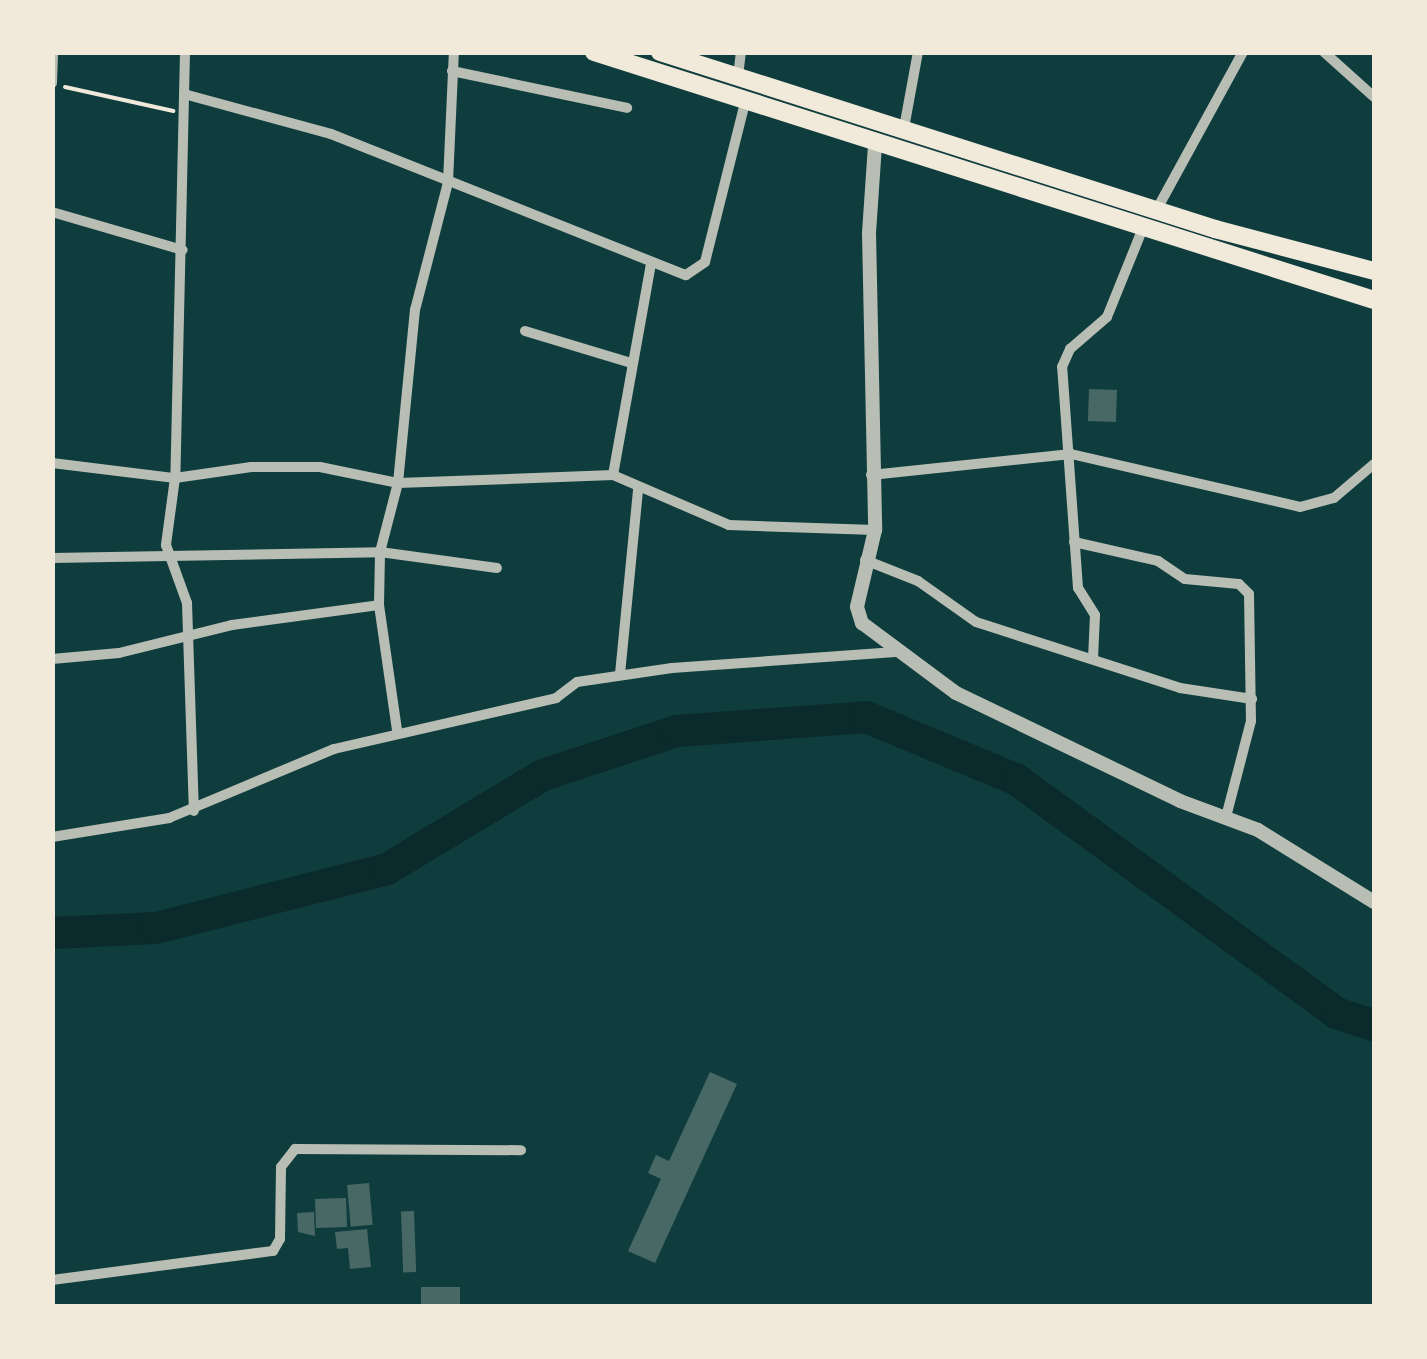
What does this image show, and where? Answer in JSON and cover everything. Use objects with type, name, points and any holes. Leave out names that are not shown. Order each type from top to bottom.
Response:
[{"type":"highway","points":[[594,52],[746,98],[875,145],[1374,300]]},
{"type":"highway","points":[[660,52],[1157,209],[1374,271]]},
{"type":"street","points":[[52,84],[53,52]]},
{"type":"street","points":[[185,52],[183,250],[169,558],[185,595],[190,635],[194,810]]},
{"type":"street","points":[[397,722],[379,605],[380,552],[398,483],[415,310],[448,182],[454,52]]},
{"type":"street","points":[[738,76],[741,52]]},
{"type":"street","points":[[904,128],[918,52]]},
{"type":"street","points":[[1157,209],[1243,52]]},
{"type":"street","points":[[1324,52],[1374,96]]},
{"type":"street","points":[[452,71],[627,108]]},
{"type":"street","points":[[184,94],[331,134],[686,276],[706,262],[746,98]]},
{"type":"street","points":[[875,145],[870,475],[874,530],[857,607],[862,623],[895,652],[956,694],[1228,810],[1374,902]]},
{"type":"street","points":[[52,212],[183,250]]},
{"type":"street","points":[[1093,659],[1096,615],[1079,593],[1063,360],[1107,317],[1143,228]]},
{"type":"street","points":[[613,475],[651,264]]},
{"type":"street","points":[[525,332],[631,363]]},
{"type":"street","points":[[870,475],[1071,454],[1300,506],[1334,498],[1374,464]]},
{"type":"street","points":[[52,463],[175,478],[283,466],[398,483],[613,475],[638,489],[740,527],[874,530]]},
{"type":"street","points":[[614,675],[638,489]]},
{"type":"street","points":[[1074,542],[1158,560],[1185,580],[1245,588],[1252,699],[1228,810]]},
{"type":"street","points":[[52,558],[380,552],[497,568]]},
{"type":"street","points":[[865,560],[927,586],[966,618],[1180,688],[1252,699]]},
{"type":"street","points":[[52,659],[119,653],[190,635],[379,605]]},
{"type":"street","points":[[52,837],[194,810],[397,722],[556,698],[577,682],[614,675],[895,652]]},
{"type":"street","points":[[52,1280],[272,1251],[280,1239],[281,1167],[295,1149],[521,1150]]},
{"type":"path","points":[[52,84],[182,113]]},
{"type":"building","points":[[1089,389],[1117,390],[1116,422],[1088,421]]},
{"type":"building","points":[[710,1072],[737,1084],[655,1263],[628,1251],[661,1179],[648,1173],[656,1155],[669,1161]]},
{"type":"building","points":[[369,1183],[373,1225],[351,1227],[347,1185]]},
{"type":"building","points":[[346,1198],[347,1227],[316,1228],[315,1199]]},
{"type":"building","points":[[401,1211],[414,1211],[416,1272],[403,1272]]},
{"type":"building","points":[[314,1212],[315,1236],[298,1232],[297,1213]]},
{"type":"building","points":[[367,1229],[371,1267],[350,1269],[348,1248],[337,1249],[335,1232]]},
{"type":"building","points":[[421,1287],[460,1287],[460,1306],[421,1306]]},
{"type":"waterway","points":[[52,933],[156,928],[387,869],[543,775],[677,731],[866,717],[1017,780],[1336,1013],[1374,1025]]}]
